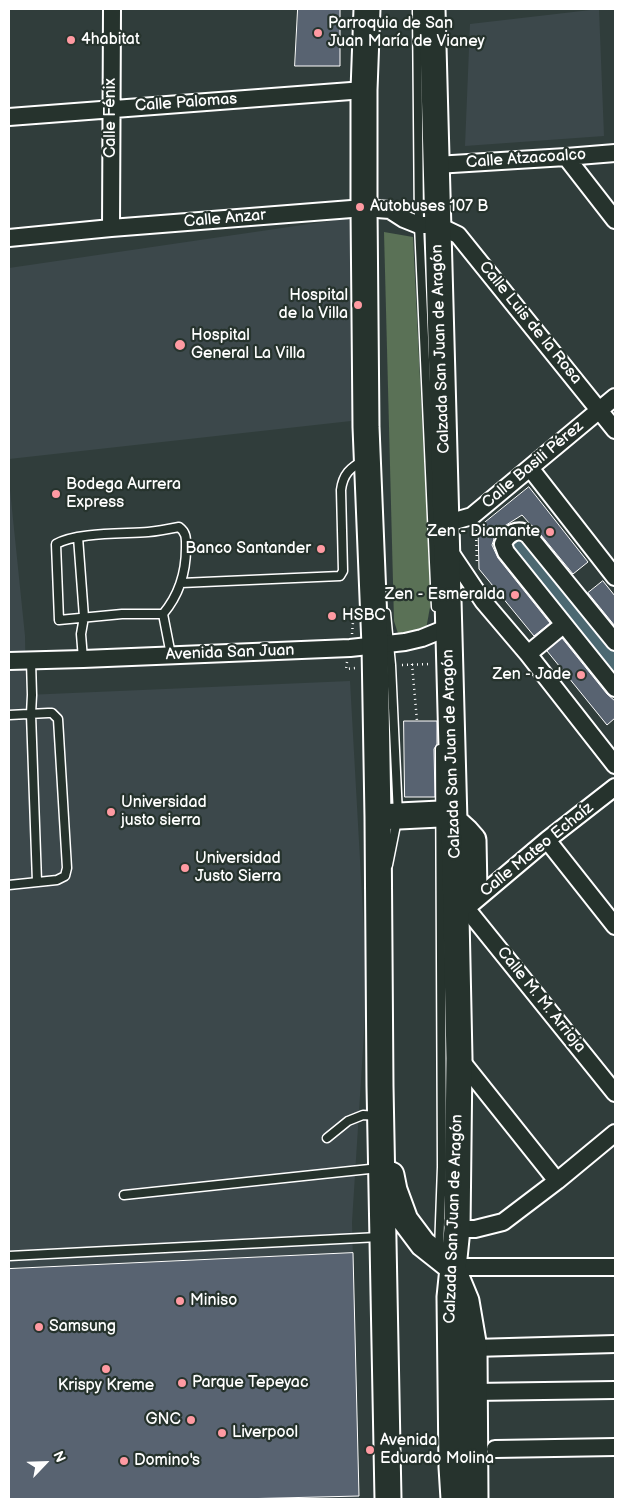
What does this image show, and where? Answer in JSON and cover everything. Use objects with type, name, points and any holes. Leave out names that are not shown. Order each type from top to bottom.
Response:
[{"type":"main road","points":[[367,9],[364,90],[370,210],[367,457],[382,645],[388,816],[380,1116],[390,1185],[405,1220],[422,1244],[443,1264],[466,1301],[474,1348],[475,1499]]},
{"type":"main road","name":"Calzada San Juan de Aragón","points":[[432,9],[436,165],[428,225],[447,548],[439,627],[447,817]]},
{"type":"main road","points":[[388,816],[447,817],[473,840],[474,891],[461,906]]},
{"type":"main road","name":"Calzada San Juan de Aragón","points":[[454,1499],[450,1297],[443,1264],[457,1229],[461,906]]},
{"type":"main road","points":[[380,1086],[390,1185],[383,1236],[388,1499]]},
{"type":"street","name":"Calle Fénix","points":[[111,228],[112,9]]},
{"type":"street","name":"Calle Palomas","points":[[9,117],[364,90]]},
{"type":"street","name":"Calle Atzacoalco","points":[[436,165],[615,152]]},
{"type":"street","points":[[566,157],[615,220]]},
{"type":"street","name":"Calle Anzar","points":[[9,238],[111,228],[370,210],[390,210],[404,219],[428,225]]},
{"type":"street","name":"Calle Luis de la Rosa","points":[[428,225],[458,235],[615,430]]},
{"type":"street","name":"Calle Basili Pérez","points":[[446,521],[472,516],[615,397]]},
{"type":"street","points":[[530,468],[615,577]]},
{"type":"street","points":[[615,642],[528,535],[520,531],[512,533],[507,537],[503,544],[506,552],[615,688]]},
{"type":"street","points":[[447,548],[482,600],[528,654],[615,764]]},
{"type":"street","points":[[528,654],[563,625]]},
{"type":"street","name":"Avenida San Juan","points":[[9,661],[382,645],[422,638],[439,627]]},
{"type":"street","name":"Calle Mateo Echaíz","points":[[461,906],[615,787]]},
{"type":"street","points":[[547,840],[615,926]]},
{"type":"street","name":"Calle M. M. Arrioja","points":[[461,906],[615,1093]]},
{"type":"street","points":[[459,1058],[557,1181]]},
{"type":"street","points":[[457,1229],[475,1229],[502,1222],[557,1181],[615,1132]]},
{"type":"street","points":[[443,1264],[615,1267]]},
{"type":"street","points":[[474,1348],[615,1344]]},
{"type":"street","points":[[473,1392],[615,1390]]},
{"type":"street","points":[[495,1449],[615,1447]]},
{"type":"lane","points":[[417,9],[428,225],[439,627]]},
{"type":"lane","points":[[181,583],[340,576],[343,571],[342,481],[347,472],[367,457]]},
{"type":"lane","points":[[378,516],[379,545]]},
{"type":"lane","points":[[164,614],[122,614],[59,620],[56,546],[59,542],[78,537],[149,532],[179,527],[184,531],[186,535],[184,576],[164,614],[171,655]]},
{"type":"lane","points":[[78,537],[84,617],[81,634],[83,659]]},
{"type":"lane","points":[[382,645],[385,605]]},
{"type":"lane","points":[[31,661],[37,882]]},
{"type":"lane","points":[[9,715],[52,713],[56,715],[60,723],[67,868],[65,876],[61,878],[9,885]]},
{"type":"lane","points":[[440,739],[447,817],[442,1167],[443,1264]]},
{"type":"lane","points":[[388,816],[388,869]]},
{"type":"lane","points":[[327,1138],[348,1121],[363,1115],[380,1116]]},
{"type":"lane","points":[[124,1195],[390,1185]]},
{"type":"lane","points":[[9,1256],[383,1236]]},
{"type":"path","points":[[412,664],[417,721]]},
{"type":"shaded area","points":[[599,9],[604,136],[465,146],[470,24]]},
{"type":"shaded area","name":"Hospital General La Villa","points":[[350,218],[351,421],[9,459],[9,268]]},
{"type":"shaded area","points":[[9,480],[25,636],[26,695],[350,681],[367,985],[352,1222],[359,1499],[9,1499]]},
{"type":"green space","points":[[384,232],[413,237],[431,602],[426,629],[400,640],[394,621]]},
{"type":"water","points":[[520,535],[615,652],[615,678],[507,547]]},
{"type":"building","points":[[298,9],[340,9],[340,66],[295,66]]},
{"type":"building","points":[[529,487],[588,562],[573,574],[522,515],[503,527],[493,537],[492,545],[498,558],[550,623],[534,636],[479,569],[478,528]]},
{"type":"building","points":[[603,581],[615,596],[615,626],[588,593]]},
{"type":"building","name":"Zen - Jade","points":[[562,638],[607,694],[615,701],[615,718],[607,725],[547,651]]},
{"type":"building","points":[[404,721],[437,721],[437,744],[434,749],[435,797],[405,797]]},
{"type":"building","name":"Parque Tepeyac","points":[[353,1253],[359,1496],[238,1499],[9,1499],[9,1269]]},
{"type":"place","name":"Parroquia de San Juan María de Vianey","points":[[318,33]]},
{"type":"place","name":"4habitat","points":[[71,40]]},
{"type":"place","name":"Autobuses 107 B","points":[[360,207]]},
{"type":"place","name":"Hospital de la Villa","points":[[358,305]]},
{"type":"place","name":"Hospital General La Villa","points":[[180,345]]},
{"type":"place","name":"Bodega Aurrera Express","points":[[56,494]]},
{"type":"place","name":"Zen - Diamante","points":[[550,532]]},
{"type":"place","name":"Banco Santander","points":[[321,549]]},
{"type":"place","name":"Zen - Esmeralda","points":[[515,595]]},
{"type":"place","name":"HSBC","points":[[332,616]]},
{"type":"place","name":"Zen - Jade","points":[[581,675]]},
{"type":"place","name":"Universidad justo sierra","points":[[111,812]]},
{"type":"place","name":"Universidad Justo Sierra","points":[[185,868]]},
{"type":"place","name":"Miniso","points":[[180,1301]]},
{"type":"place","name":"Samsung","points":[[39,1327]]},
{"type":"place","name":"Krispy Kreme","points":[[106,1369]]},
{"type":"place","name":"Parque Tepeyac","points":[[182,1383]]},
{"type":"place","name":"GNC","points":[[191,1420]]},
{"type":"place","name":"Liverpool","points":[[222,1433]]},
{"type":"place","name":"Avenida Eduardo Molina","points":[[370,1450]]},
{"type":"place","name":"Domino's","points":[[124,1461]]}]
